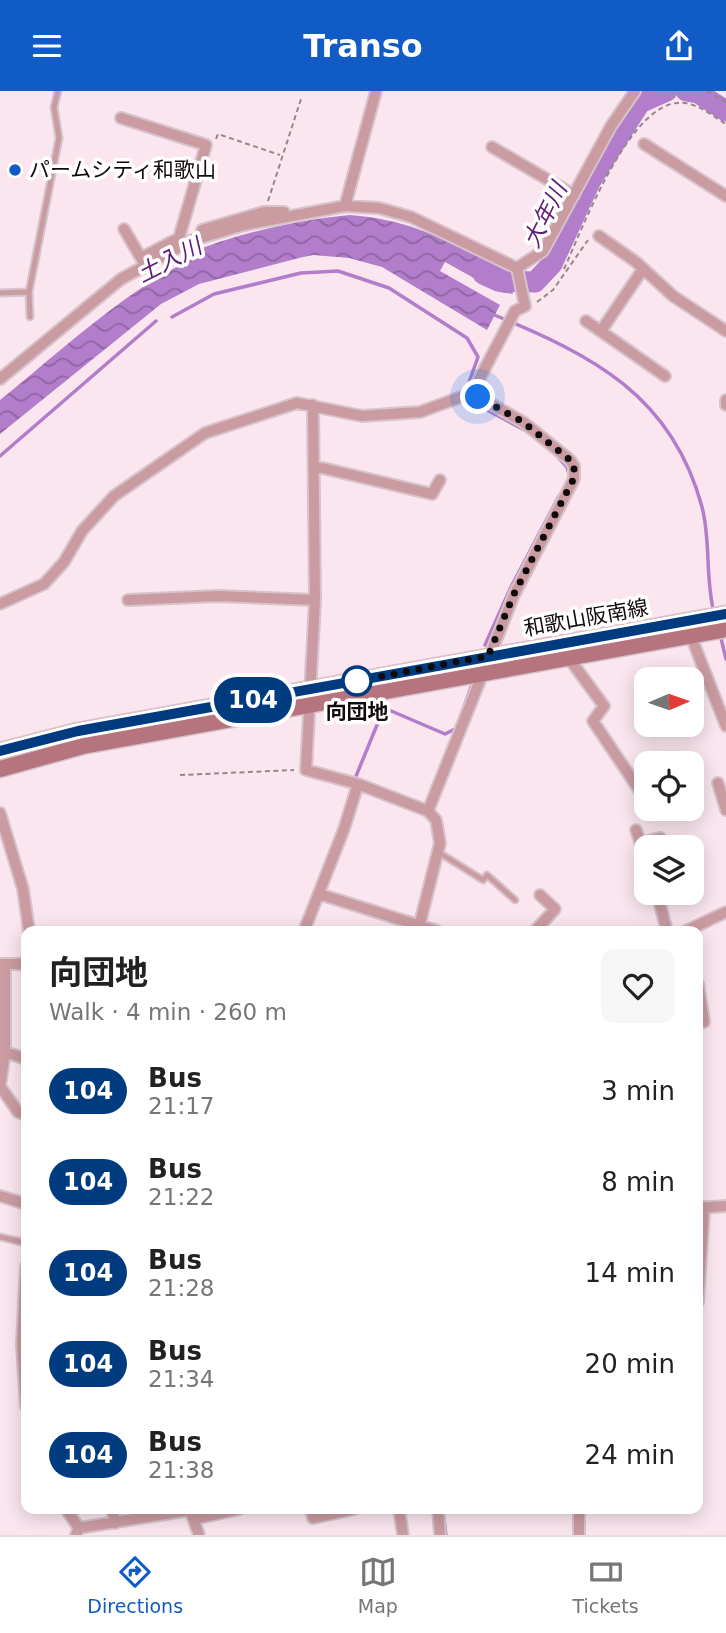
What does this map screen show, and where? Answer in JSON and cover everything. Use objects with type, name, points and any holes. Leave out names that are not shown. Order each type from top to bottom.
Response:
[{"type":"main road","name":"和歌山阪南線","points":[[486,664],[568,657],[694,627],[726,614]]},
{"type":"main road","name":"和歌山阪南線","points":[[0,769],[83,746],[311,697],[694,627],[726,629]]},
{"type":"main road","name":"和歌山阪南線","points":[[0,751],[78,731],[311,697]]},
{"type":"street","points":[[345,206],[376,91]]},
{"type":"street","points":[[518,270],[544,251],[611,126],[635,91]]},
{"type":"street","points":[[121,118],[206,145],[179,238]]},
{"type":"street","points":[[644,144],[726,197]]},
{"type":"street","points":[[492,147],[574,195]]},
{"type":"street","points":[[143,261],[190,241],[294,215],[345,206],[379,208],[411,218],[518,270]]},
{"type":"street","points":[[0,379],[143,261],[179,238],[264,212],[294,215]]},
{"type":"street","points":[[124,229],[143,261]]},
{"type":"street","points":[[599,236],[673,296],[726,331]]},
{"type":"street","points":[[601,331],[643,269]]},
{"type":"street","points":[[0,604],[44,584],[64,562],[82,531],[114,496],[205,433],[297,403],[362,416],[420,412],[469,395],[515,311],[525,306],[518,270]]},
{"type":"street","points":[[586,321],[665,376]]},
{"type":"street","points":[[428,811],[514,594],[566,487],[574,478],[574,466],[570,460],[523,422],[469,395]]},
{"type":"street","points":[[313,405],[316,600],[306,770],[355,783],[428,811],[439,830],[438,852],[420,926]]},
{"type":"street","points":[[314,466],[432,493],[440,480]]},
{"type":"street","points":[[128,600],[218,596],[316,600]]},
{"type":"street","points":[[694,627],[726,726]]},
{"type":"street","points":[[568,657],[604,706],[593,721],[634,782]]},
{"type":"street","points":[[306,926],[355,783]]},
{"type":"street","points":[[718,783],[726,810]]},
{"type":"street","points":[[0,813],[23,889],[28,926]]},
{"type":"street","points":[[636,830],[638,835]]},
{"type":"street","points":[[319,894],[413,926]]},
{"type":"street","points":[[540,895],[555,909],[540,926]]},
{"type":"street","points":[[660,905],[666,926]]},
{"type":"street","points":[[697,926],[726,912]]},
{"type":"street","points":[[21,964],[2,964],[2,1037],[5,1052],[0,1086],[21,1113]]},
{"type":"street","points":[[703,1016],[704,1023]]},
{"type":"street","points":[[5,1052],[21,1057]]},
{"type":"street","points":[[0,1196],[21,1202]]},
{"type":"street","points":[[703,1207],[726,1206]]},
{"type":"street","points":[[69,1514],[78,1531],[115,1523],[139,1514]]},
{"type":"street","points":[[113,1514],[115,1523]]},
{"type":"street","points":[[191,1514],[199,1535]]},
{"type":"street","points":[[312,1514],[313,1518],[331,1514]]},
{"type":"street","points":[[400,1514],[404,1535]]},
{"type":"street","points":[[438,1514],[440,1535]]},
{"type":"street","points":[[579,1514],[579,1535]]},
{"type":"lane","points":[[30,317],[29,292],[59,138],[54,107],[58,91]]},
{"type":"lane","points":[[0,293],[29,292]]},
{"type":"lane","points":[[438,852],[484,880],[487,876],[515,900]]},
{"type":"lane","points":[[0,1237],[21,1242]]},
{"type":"path","points":[[707,91],[726,102]]},
{"type":"path","points":[[264,212],[301,99]]},
{"type":"path","points":[[563,273],[589,213],[641,121],[663,105],[680,102],[699,107],[726,124]]},
{"type":"path","points":[[206,145],[212,147],[218,134],[281,155]]},
{"type":"path","points":[[180,775],[306,770]]},
{"type":"water","points":[[350,215],[394,222],[450,242],[507,271],[513,294],[499,292],[445,262],[440,271],[500,305],[487,330],[382,267],[349,258],[313,255],[199,284],[161,304],[0,434],[0,400],[113,308],[186,262],[184,255],[266,229]]},
{"type":"waterway","name":"大年川","points":[[483,274],[498,281],[535,282],[552,264],[590,182],[640,103],[667,91]]},
{"type":"waterway","name":"大年川","points":[[686,91],[698,93],[726,111]]},
{"type":"waterway","points":[[172,317],[214,294],[301,273],[338,271],[389,288],[467,338],[478,357],[467,388]]},
{"type":"waterway","points":[[492,314],[529,329],[594,364],[623,384],[649,408],[671,435],[688,468],[702,507],[714,613]]},
{"type":"waterway","points":[[0,456],[156,321]]},
{"type":"waterway","points":[[472,402],[528,432]]},
{"type":"waterway","points":[[556,455],[567,467],[569,474]]},
{"type":"waterway","points":[[485,645],[511,587],[559,496]]},
{"type":"waterway","points":[[720,634],[726,659]]},
{"type":"waterway","points":[[461,715],[471,687]]},
{"type":"waterway","points":[[354,781],[377,725],[389,710],[445,734],[455,729]]},
{"type":"waterway","points":[[443,1514],[446,1535]]},
{"type":"bus line","name":"104","points":[[0,751],[78,731],[726,614]]},
{"type":"place","name":"パームシティ和歌山","points":[[15,170]]},
{"type":"place","name":"向団地","points":[[357,681]]},
{"type":"route","points":[[357,681],[488,656],[514,594],[574,478],[574,466],[570,460],[523,422],[478,397]]},
{"type":"water label","name":"土入川","points":[[169,260]]}]
